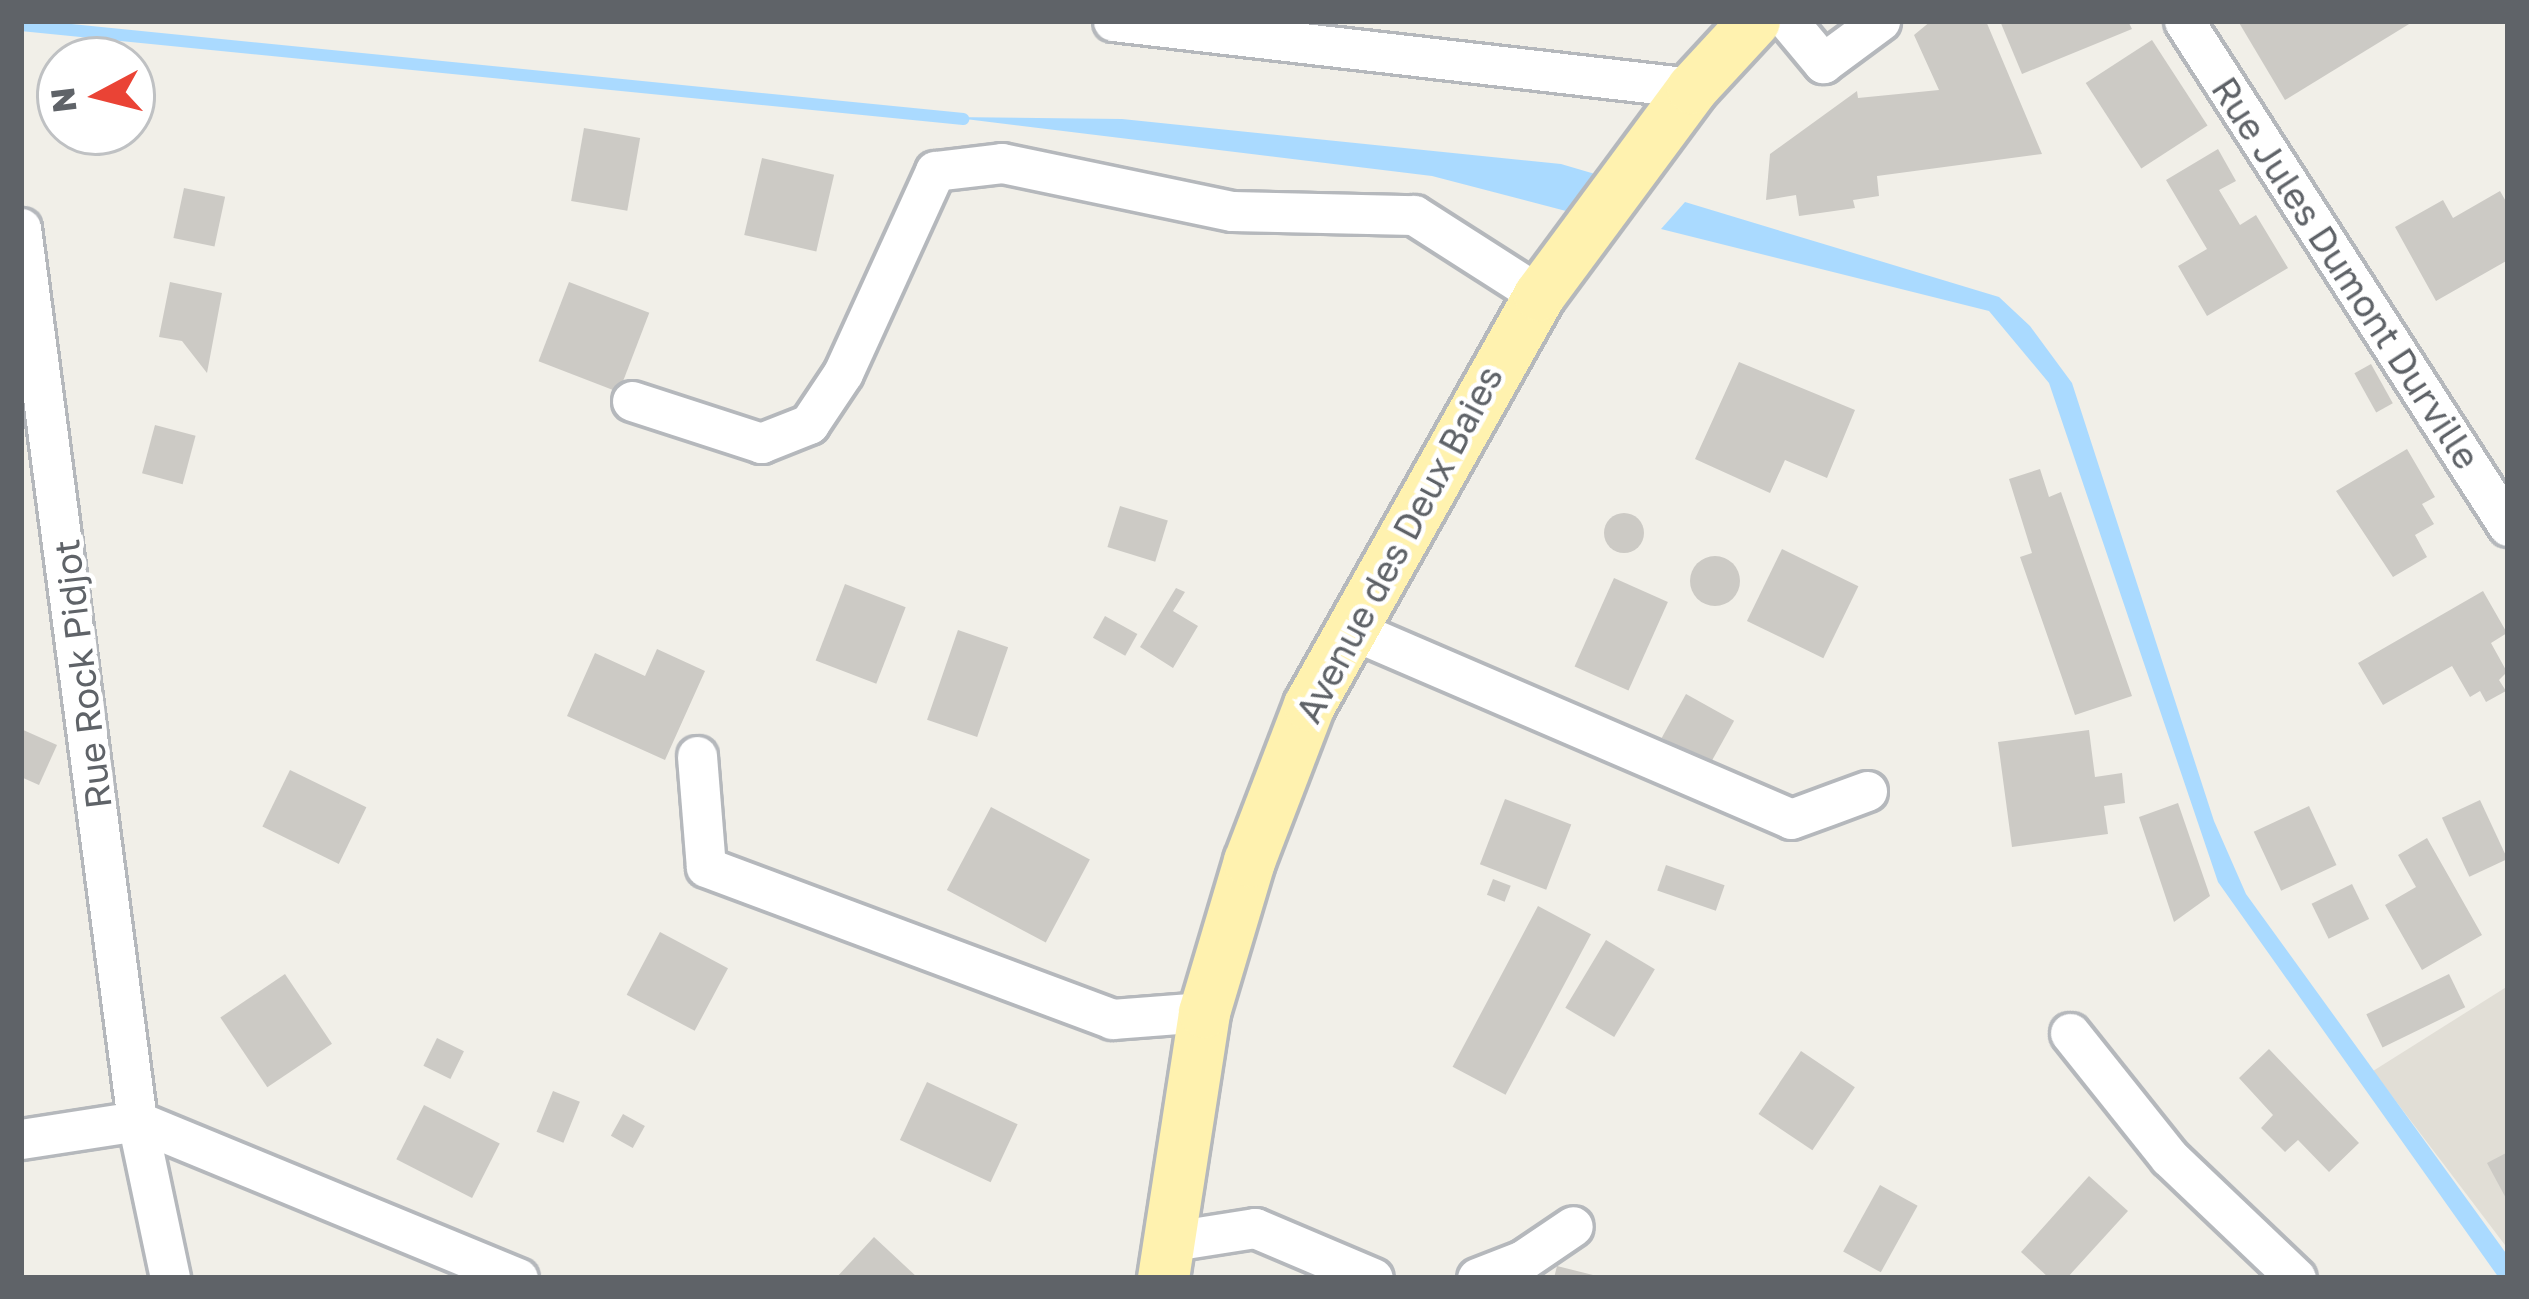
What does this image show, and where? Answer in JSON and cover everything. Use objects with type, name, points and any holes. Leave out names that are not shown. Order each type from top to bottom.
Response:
[{"type":"main road","name":"Avenue des Deux Baies","points":[[1164,1260],[1204,1012],[1257,839],[1348,628],[1539,295],[1692,88],[1754,21]]},
{"type":"street","points":[[1113,21],[1692,88]]},
{"type":"street","points":[[1788,21],[1823,63],[1880,21]]},
{"type":"street","name":"Rue Jules Dumont Durville","points":[[2185,21],[2508,526]]},
{"type":"street","points":[[632,401],[761,443],[809,424],[843,373],[935,171],[1002,163],[1232,211],[1414,215],[1539,295]]},
{"type":"street","name":"Rue Rock Pidjot","points":[[21,228],[137,1120],[170,1278]]},
{"type":"street","points":[[1348,628],[1791,819],[1867,791]]},
{"type":"street","points":[[697,756],[706,867],[1112,1019],[1204,1012]]},
{"type":"street","points":[[2070,1033],[2169,1157],[2296,1278]]},
{"type":"street","points":[[21,1139],[137,1120],[518,1278]]},
{"type":"street","points":[[1477,1278],[1523,1260],[1573,1226]]},
{"type":"street","points":[[1164,1260],[1255,1228],[1373,1278]]},
{"type":"shaded area","points":[[2508,986],[2508,1249],[2373,1071]]},
{"type":"water","points":[[949,117],[1122,119],[1561,164],[1595,174],[1566,211],[1432,176]]},
{"type":"water","points":[[1685,202],[1999,297],[2030,326],[2072,383],[2214,821],[2246,894],[2508,1256],[2508,1278],[2499,1278],[2218,882],[2049,383],[1989,311],[1661,229]]},
{"type":"building","points":[[1931,21],[1986,21],[2042,154],[1877,176],[1879,196],[1853,200],[1855,208],[1799,216],[1796,195],[1766,200],[1770,154],[1857,91],[1858,98],[1939,90],[1914,35]]},
{"type":"building","points":[[2000,21],[2128,21],[2132,29],[2022,74]]},
{"type":"building","points":[[2238,21],[2414,21],[2285,100]]},
{"type":"building","points":[[2152,40],[2208,126],[2141,169],[2086,83]]},
{"type":"building","points":[[584,128],[640,138],[627,211],[571,201]]},
{"type":"building","points":[[2218,149],[2236,181],[2219,190],[2240,225],[2256,215],[2288,268],[2207,316],[2178,266],[2207,249],[2166,180]]},
{"type":"building","points":[[762,158],[834,175],[816,252],[744,235]]},
{"type":"building","points":[[184,188],[225,197],[214,247],[173,238]]},
{"type":"building","points":[[2500,191],[2508,205],[2508,260],[2436,301],[2395,227],[2443,200],[2453,218]]},
{"type":"building","points":[[170,282],[222,293],[207,373],[182,341],[159,337]]},
{"type":"building","points":[[569,282],[649,313],[619,392],[539,361]]},
{"type":"building","points":[[1739,362],[1855,410],[1827,478],[1785,460],[1770,493],[1695,459]]},
{"type":"building","points":[[2371,364],[2393,403],[2376,413],[2354,373]]},
{"type":"building","points":[[155,425],[196,436],[183,484],[142,473]]},
{"type":"building","points":[[2407,449],[2435,497],[2422,504],[2434,524],[2415,535],[2427,557],[2393,577],[2336,491]]},
{"type":"building","points":[[2040,469],[2049,497],[2061,492],[2132,696],[2075,715],[2020,557],[2032,553],[2009,479]]},
{"type":"building","points":[[1120,506],[1168,521],[1155,562],[1107,547]]},
{"type":"building","points":[[1624,513],[1638,519],[1644,533],[1638,547],[1624,553],[1610,547],[1604,533],[1610,519]]},
{"type":"building","points":[[1782,549],[1858,586],[1823,658],[1747,621]]},
{"type":"building","points":[[1705,557],[1725,557],[1739,571],[1739,591],[1725,605],[1705,605],[1691,591],[1691,571]]},
{"type":"building","points":[[1614,578],[1668,602],[1628,691],[1575,667]]},
{"type":"building","points":[[845,584],[906,607],[876,684],[816,661]]},
{"type":"building","points":[[1176,588],[1185,592],[1173,611],[1198,626],[1173,668],[1140,647]]},
{"type":"building","points":[[2483,591],[2507,633],[2491,643],[2507,672],[2499,680],[2506,691],[2486,702],[2480,691],[2470,697],[2452,666],[2383,705],[2358,663]]},
{"type":"building","points":[[1105,616],[1137,634],[1125,656],[1093,638]]},
{"type":"building","points":[[958,630],[1008,647],[977,737],[927,720]]},
{"type":"building","points":[[657,649],[705,671],[665,760],[567,716],[595,653],[645,676]]},
{"type":"building","points":[[1686,694],[1734,721],[1710,764],[1662,738]]},
{"type":"building","points":[[21,729],[57,745],[39,785],[21,777]]},
{"type":"building","points":[[2089,730],[2095,777],[2122,773],[2125,803],[2104,806],[2108,834],[2012,847],[1998,742]]},
{"type":"building","points":[[290,770],[366,807],[339,864],[262,827]]},
{"type":"building","points":[[1505,799],[1571,824],[1546,890],[1480,864]]},
{"type":"building","points":[[2480,800],[2507,859],[2469,877],[2442,818]]},
{"type":"building","points":[[2178,803],[2210,896],[2174,922],[2139,817]]},
{"type":"building","points":[[2309,806],[2336,865],[2281,891],[2254,832]]},
{"type":"building","points":[[991,807],[1090,860],[1046,943],[947,890]]},
{"type":"building","points":[[2427,838],[2482,935],[2422,970],[2385,905],[2416,887],[2398,855]]},
{"type":"building","points":[[1666,865],[1725,885],[1716,911],[1657,891]]},
{"type":"building","points":[[1493,879],[1511,886],[1505,902],[1487,895]]},
{"type":"building","points":[[2352,884],[2369,919],[2329,939],[2312,904]]},
{"type":"building","points":[[1538,906],[1591,934],[1506,1095],[1453,1067]]},
{"type":"building","points":[[660,932],[728,968],[695,1031],[627,995]]},
{"type":"building","points":[[1606,940],[1655,969],[1614,1037],[1565,1008]]},
{"type":"building","points":[[285,974],[332,1044],[267,1087],[220,1018]]},
{"type":"building","points":[[2449,974],[2465,1007],[2383,1048],[2366,1014]]},
{"type":"building","points":[[437,1038],[464,1051],[450,1079],[423,1066]]},
{"type":"building","points":[[2269,1049],[2359,1143],[2329,1172],[2298,1140],[2285,1152],[2261,1128],[2273,1115],[2239,1078]]},
{"type":"building","points":[[1801,1051],[1855,1087],[1812,1150],[1759,1114]]},
{"type":"building","points":[[927,1082],[1018,1124],[991,1182],[900,1140]]},
{"type":"building","points":[[553,1091],[580,1102],[563,1143],[537,1132]]},
{"type":"building","points":[[424,1105],[500,1144],[472,1198],[396,1159]]},
{"type":"building","points":[[623,1114],[645,1126],[633,1148],[611,1136]]},
{"type":"building","points":[[2508,1152],[2508,1202],[2487,1163]]},
{"type":"building","points":[[2089,1176],[2128,1211],[2067,1278],[2049,1278],[2021,1252]]},
{"type":"building","points":[[1880,1185],[1918,1206],[1881,1272],[1843,1251]]},
{"type":"building","points":[[874,1237],[918,1278],[836,1278]]},
{"type":"building","points":[[1557,1266],[1597,1276],[1597,1278],[1554,1278]]},
{"type":"waterway","points":[[21,25],[963,119]]}]
